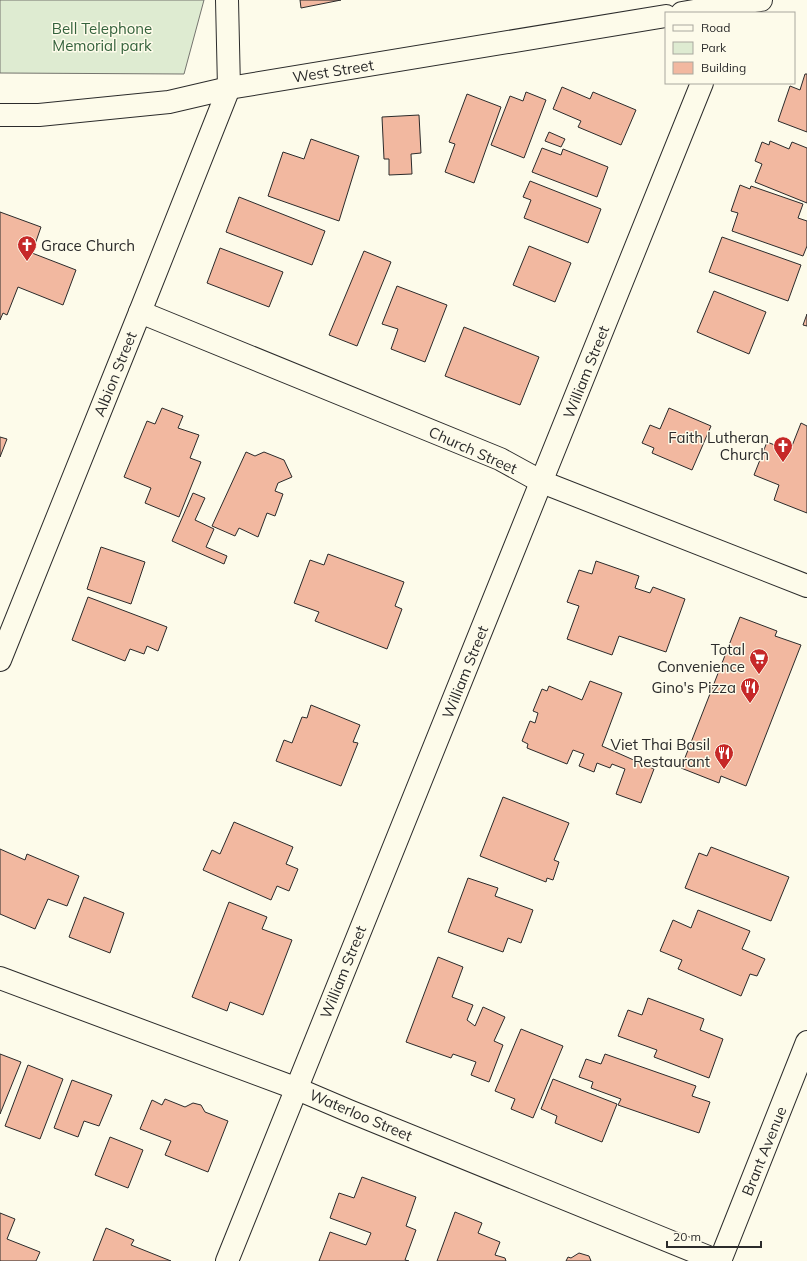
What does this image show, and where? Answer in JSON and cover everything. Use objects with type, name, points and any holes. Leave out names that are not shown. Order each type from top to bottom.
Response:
[{"type":"street","points":[[227,0],[229,88]]},
{"type":"street","points":[[689,12],[761,0]]},
{"type":"street","name":"West Street","points":[[0,115],[39,115],[170,102],[229,88],[665,16]]},
{"type":"street","name":"William Street","points":[[227,1261],[295,1088],[542,482],[702,84]]},
{"type":"street","name":"Albion Street","points":[[0,660],[229,88]]},
{"type":"street","name":"Church Street","points":[[140,312],[500,459],[542,482],[807,586]]},
{"type":"street","name":"Waterloo Street","points":[[0,978],[295,1088],[719,1261]]},
{"type":"street","name":"Brant Avenue","points":[[719,1261],[807,1042]]},
{"type":"green space","name":"Bell Telephone Memorial park","points":[[0,0],[204,0],[184,74],[0,73]]},
{"type":"building","points":[[300,0],[341,0],[301,8]]},
{"type":"building","points":[[805,74],[807,74],[807,132],[778,121],[790,86],[800,90]]},
{"type":"building","points":[[562,87],[590,99],[593,92],[636,110],[621,145],[578,127],[581,121],[553,109]]},
{"type":"building","points":[[526,92],[546,100],[524,158],[491,145],[510,96],[523,101]]},
{"type":"building","points":[[467,94],[501,107],[474,183],[445,172],[455,144],[449,142]]},
{"type":"building","points":[[419,115],[421,153],[411,154],[412,174],[389,175],[389,159],[384,159],[382,117]]},
{"type":"building","points":[[549,132],[565,139],[561,147],[545,141]]},
{"type":"building","points":[[311,139],[359,156],[339,221],[268,196],[283,152],[304,159]]},
{"type":"building","points":[[770,141],[789,149],[792,142],[807,148],[807,203],[755,182],[762,164],[755,161],[762,142],[769,145]]},
{"type":"building","points":[[542,148],[561,155],[563,149],[608,167],[597,197],[532,172]]},
{"type":"building","points":[[530,181],[601,209],[588,243],[524,218],[531,200],[523,197]]},
{"type":"building","points":[[740,185],[750,189],[751,186],[803,204],[798,218],[807,221],[807,246],[803,256],[732,231],[738,213],[731,211]]},
{"type":"building","points":[[239,197],[325,231],[312,265],[226,232]]},
{"type":"building","name":"Grace Church","points":[[0,212],[41,227],[32,253],[76,270],[63,305],[18,287],[7,315],[3,313],[0,320]]},
{"type":"building","points":[[722,237],[801,265],[788,301],[709,272]]},
{"type":"building","points":[[529,246],[571,263],[555,302],[513,285]]},
{"type":"building","points":[[220,248],[283,272],[269,307],[207,283]]},
{"type":"building","points":[[364,251],[391,262],[357,346],[329,335]]},
{"type":"building","points":[[397,286],[447,305],[425,362],[391,349],[398,329],[382,324]]},
{"type":"building","points":[[714,291],[766,312],[749,354],[697,332]]},
{"type":"building","points":[[807,314],[807,326],[803,325]]},
{"type":"building","points":[[464,327],[539,357],[520,405],[445,376]]},
{"type":"building","points":[[162,408],[183,416],[178,428],[199,435],[190,458],[201,462],[179,517],[145,503],[151,488],[124,477],[147,421],[155,424]]},
{"type":"building","points":[[669,408],[711,426],[692,470],[652,453],[654,448],[642,443],[650,425],[660,429]]},
{"type":"building","name":"Faith Lutheran Church","points":[[801,423],[807,426],[807,513],[774,500],[779,485],[754,475],[767,442],[790,451]]},
{"type":"building","points":[[0,437],[7,439],[0,457]]},
{"type":"building","points":[[246,452],[255,456],[264,452],[284,460],[292,477],[278,483],[275,491],[283,494],[275,516],[267,513],[258,537],[239,528],[235,536],[212,526]]},
{"type":"building","points":[[193,493],[205,498],[195,520],[214,529],[206,547],[227,556],[224,564],[172,541]]},
{"type":"building","points":[[101,547],[145,562],[131,604],[87,589]]},
{"type":"building","points":[[328,554],[404,582],[395,606],[402,609],[387,649],[315,621],[319,612],[294,603],[310,560],[324,565]]},
{"type":"building","points":[[596,561],[639,576],[635,588],[650,593],[653,587],[685,599],[666,652],[619,636],[612,655],[567,639],[579,606],[567,602],[579,570],[592,574]]},
{"type":"building","points":[[88,597],[167,627],[158,651],[147,646],[144,654],[130,649],[125,661],[72,640]]},
{"type":"building","points":[[740,617],[777,631],[775,636],[801,645],[746,786],[721,776],[719,783],[681,768]]},
{"type":"building","points":[[590,681],[622,693],[602,746],[654,769],[641,803],[616,794],[625,769],[612,764],[610,768],[597,763],[594,772],[579,766],[584,754],[573,750],[567,764],[527,748],[528,744],[522,741],[530,721],[535,723],[538,713],[533,711],[542,689],[547,691],[549,686],[582,700]]},
{"type":"building","points":[[311,705],[360,725],[353,742],[358,743],[341,786],[276,761],[284,740],[292,743],[302,717],[307,718]]},
{"type":"building","points":[[503,797],[569,823],[554,860],[559,862],[553,880],[547,878],[546,882],[480,856]]},
{"type":"building","points":[[234,822],[293,847],[286,864],[298,869],[289,891],[277,886],[271,900],[203,870],[212,850],[220,854]]},
{"type":"building","points":[[711,847],[789,877],[771,921],[685,888],[699,853],[707,856]]},
{"type":"building","points":[[0,849],[25,860],[27,854],[79,876],[67,906],[48,899],[35,929],[0,914]]},
{"type":"building","points":[[468,878],[498,888],[495,896],[533,910],[521,943],[508,938],[503,952],[448,932]]},
{"type":"building","points":[[84,897],[124,913],[110,953],[69,937]]},
{"type":"building","points":[[229,902],[267,917],[262,929],[292,940],[263,1015],[230,1002],[227,1011],[192,997]]},
{"type":"building","points":[[698,910],[750,931],[742,949],[765,959],[757,976],[750,974],[741,996],[678,969],[682,960],[660,951],[673,920],[691,928]]},
{"type":"building","points":[[438,957],[463,967],[452,997],[473,1005],[467,1020],[475,1026],[483,1007],[505,1017],[494,1041],[503,1045],[489,1082],[471,1075],[476,1062],[453,1054],[451,1058],[406,1042]]},
{"type":"building","points":[[648,998],[704,1019],[700,1030],[723,1039],[709,1078],[654,1057],[657,1050],[618,1036],[628,1010],[642,1015]]},
{"type":"building","points":[[521,1029],[563,1046],[533,1118],[511,1109],[515,1099],[495,1091]]},
{"type":"building","points":[[0,1054],[21,1062],[0,1114]]},
{"type":"building","points":[[605,1054],[696,1086],[692,1096],[710,1102],[699,1133],[618,1105],[621,1099],[591,1088],[593,1082],[579,1077],[586,1059],[601,1064]]},
{"type":"building","points":[[28,1065],[63,1079],[40,1139],[5,1126]]},
{"type":"building","points":[[553,1079],[617,1104],[602,1142],[555,1123],[557,1116],[541,1109]]},
{"type":"building","points":[[72,1080],[112,1095],[99,1126],[84,1121],[78,1137],[54,1128]]},
{"type":"building","points":[[165,1099],[185,1107],[193,1103],[201,1105],[205,1112],[228,1121],[208,1172],[165,1155],[171,1141],[140,1129],[152,1100],[162,1105]]},
{"type":"building","points":[[110,1137],[143,1150],[128,1188],[95,1175]]},
{"type":"building","points":[[362,1177],[416,1197],[406,1226],[416,1230],[405,1260],[409,1261],[319,1261],[330,1232],[366,1245],[371,1233],[330,1218],[339,1193],[354,1198]]},
{"type":"building","points":[[455,1212],[482,1223],[478,1233],[500,1242],[495,1255],[505,1258],[506,1261],[437,1261]]},
{"type":"building","points":[[0,1213],[15,1219],[7,1239],[40,1252],[36,1261],[0,1261]]},
{"type":"building","points":[[106,1228],[134,1240],[131,1245],[171,1261],[93,1261]]},
{"type":"building","points":[[579,1253],[589,1256],[591,1261],[566,1261],[568,1257],[571,1258]]},
{"type":"place","name":"Grace Church","points":[[27,262]]},
{"type":"place","name":"Faith Lutheran Church","points":[[783,463]]},
{"type":"place","name":"Total Convenience","points":[[759,675]]},
{"type":"place","name":"Gino's Pizza","points":[[750,704]]},
{"type":"place","name":"Viet Thai Basil Restaurant","points":[[724,770]]}]
